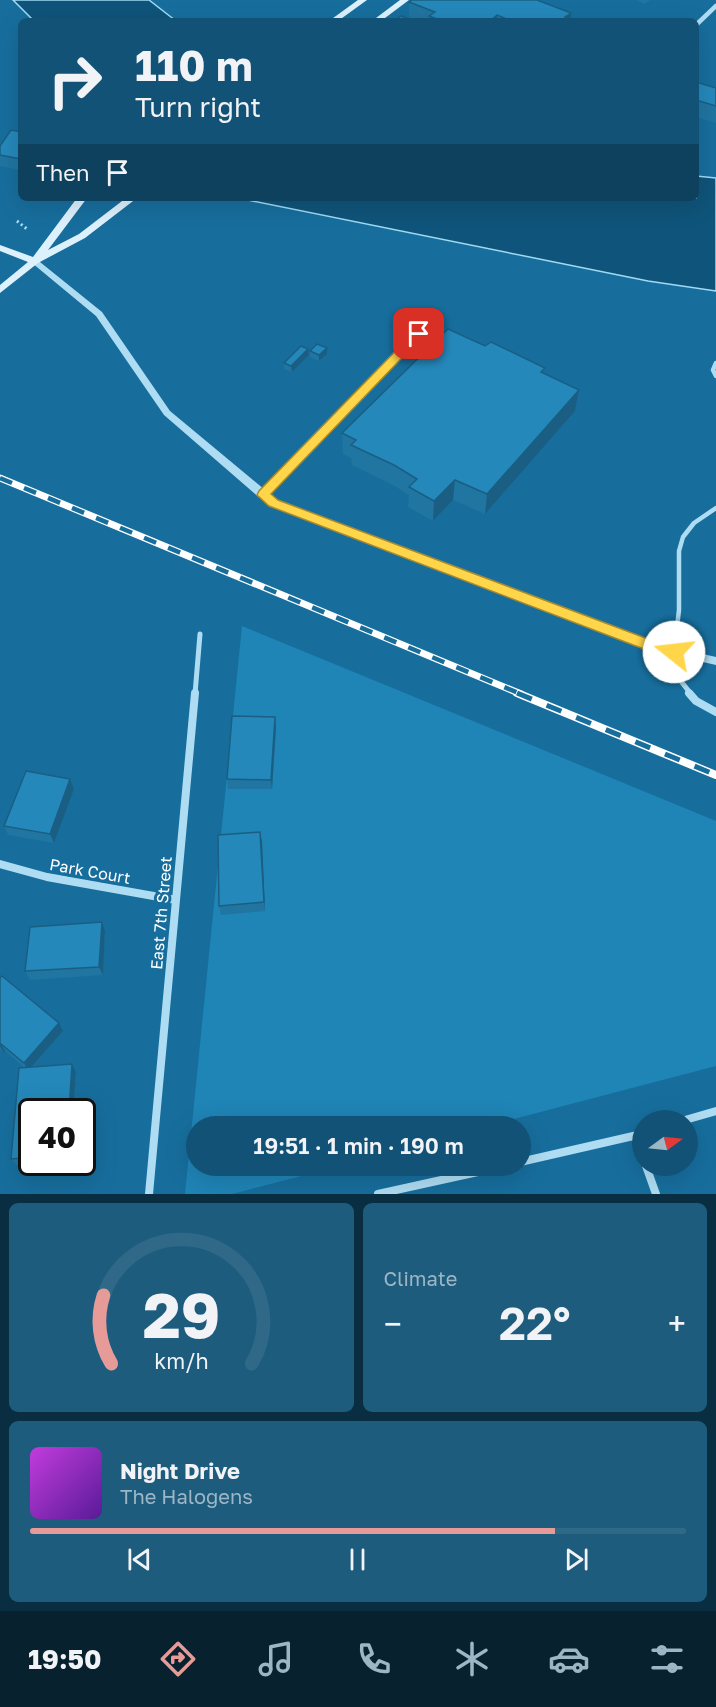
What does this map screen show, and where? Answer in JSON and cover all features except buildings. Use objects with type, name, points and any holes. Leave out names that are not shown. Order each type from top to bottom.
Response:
[{"type":"main road","points":[[337,18],[363,0]]},
{"type":"main road","points":[[380,18],[405,0]]},
{"type":"main road","points":[[35,261],[80,201]]},
{"type":"main road","points":[[0,290],[35,261],[82,236],[128,201]]},
{"type":"main road","points":[[0,248],[35,261]]},
{"type":"street","points":[[699,22],[716,6]]},
{"type":"street","points":[[35,261],[99,314],[167,412],[273,503],[654,647],[716,661]]},
{"type":"street","name":"East 7th Street","points":[[149,1194],[200,634]]},
{"type":"street","points":[[654,647],[696,701],[716,712]]},
{"type":"street","name":"Park Court","points":[[0,864],[47,878],[176,900]]},
{"type":"street","points":[[698,1116],[716,1111]]},
{"type":"street","points":[[531,1159],[632,1136]]},
{"type":"street","points":[[378,1194],[460,1176]]},
{"type":"street","points":[[650,1176],[656,1194]]},
{"type":"lane","points":[[263,495],[419,334]]},
{"type":"lane","points":[[716,363],[713,370],[716,376]]},
{"type":"lane","points":[[674,652],[679,610],[679,552],[683,537],[694,523],[716,508]]},
{"type":"path","points":[[17,220],[27,230]]},
{"type":"shaded area","points":[[13,0],[149,0],[172,18],[31,18]]},
{"type":"shaded area","points":[[699,176],[716,178],[716,291],[648,281],[253,201],[699,201]]},
{"type":"shaded area","points":[[242,626],[716,821],[716,1066],[525,1116],[193,1116]]},
{"type":"shaded area","points":[[187,1176],[301,1176],[232,1194],[185,1194]]},
{"type":"railway","points":[[0,478],[521,694]]},
{"type":"railway","points":[[517,693],[716,775]]},
{"type":"route","points":[[419,334],[263,495],[273,503],[654,647],[674,652]]}]
